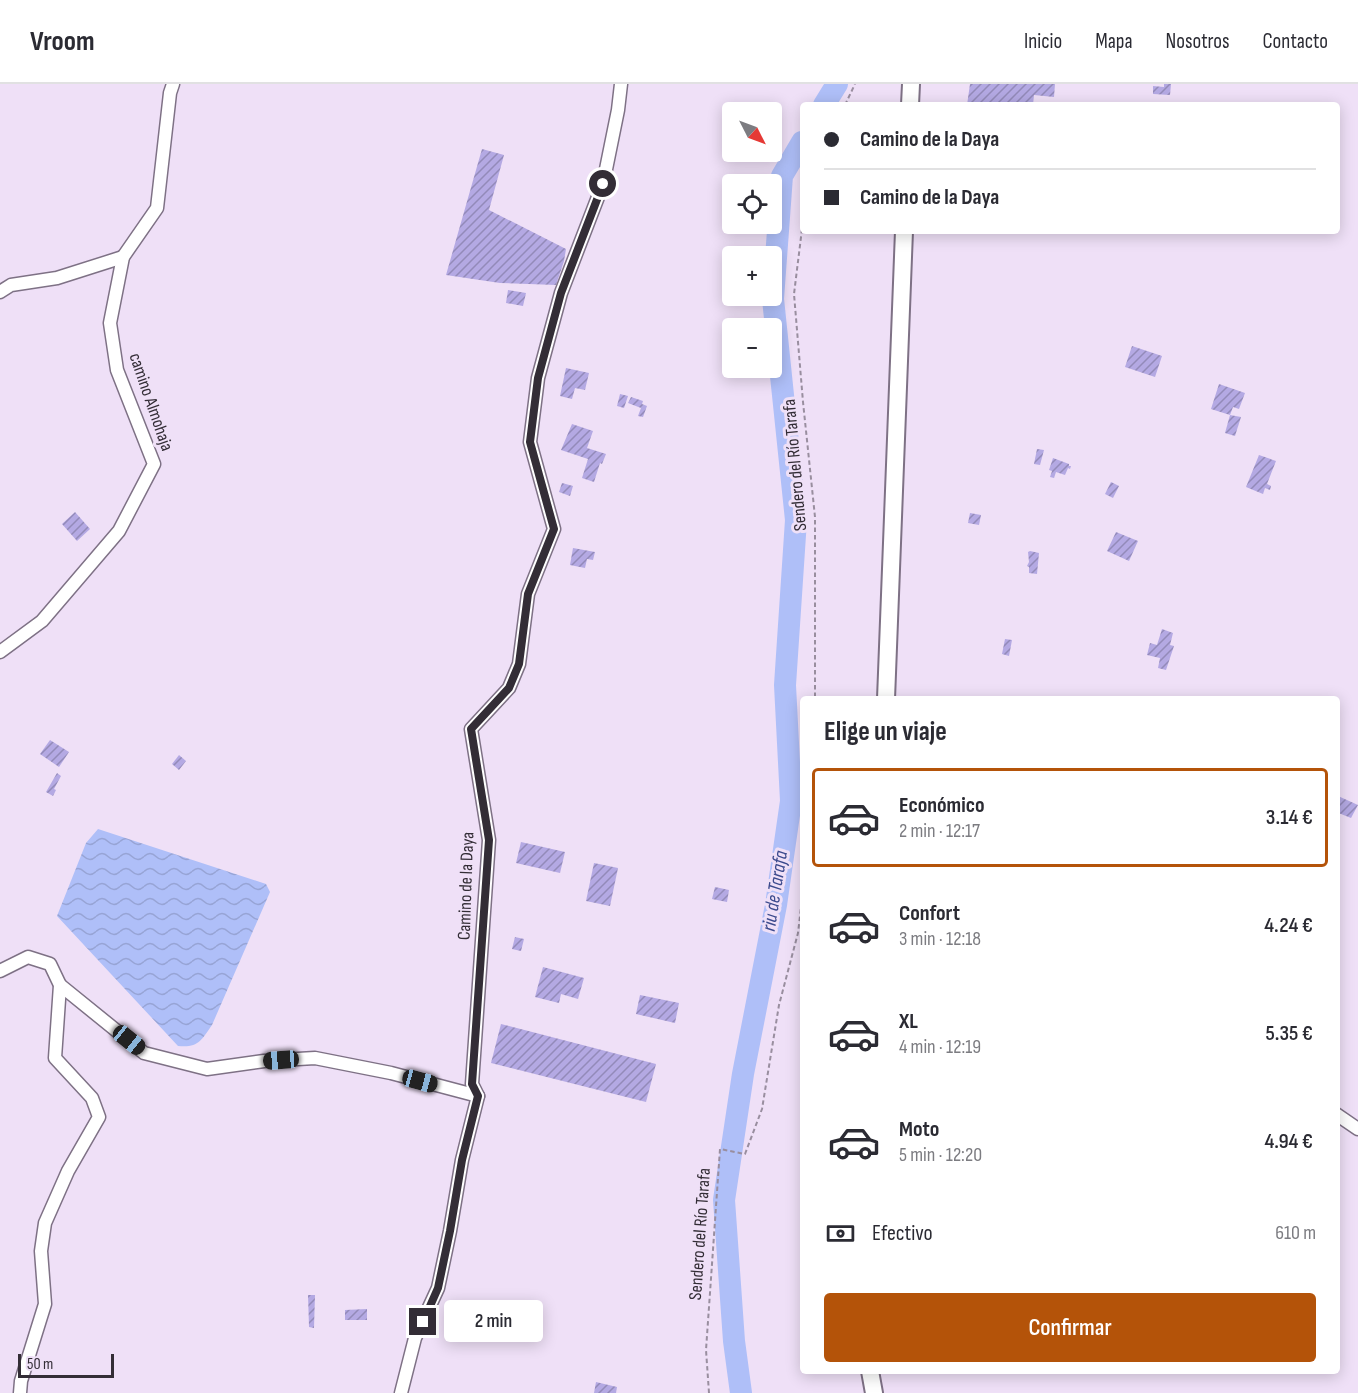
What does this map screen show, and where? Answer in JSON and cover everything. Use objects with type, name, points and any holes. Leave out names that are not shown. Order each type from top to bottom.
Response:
[{"type":"main road","points":[[910,102],[911,84]]},
{"type":"main road","points":[[886,696],[904,234]]},
{"type":"main road","points":[[871,1374],[874,1393]]},
{"type":"street","name":"camino Almohaja","points":[[0,652],[42,621],[119,531],[154,464],[117,370],[110,323],[123,257],[157,208],[170,93],[173,84]]},
{"type":"street","name":"Camino de la Daya","points":[[400,1393],[416,1338],[438,1288],[462,1160],[478,1096],[472,1084],[489,840],[471,729],[509,688],[513,680],[519,664],[528,594],[554,529],[530,442],[538,378],[561,293],[603,184],[621,84]]},
{"type":"street","points":[[0,292],[11,285],[57,278],[123,257]]},
{"type":"street","points":[[0,971],[28,957],[50,964],[60,985],[144,1053],[207,1069],[264,1061],[315,1058],[390,1073],[478,1096]]},
{"type":"street","points":[[20,1393],[21,1381],[45,1304],[41,1251],[45,1223],[68,1171],[99,1117],[92,1098],[55,1058],[60,985]]},
{"type":"street","points":[[1340,1117],[1358,1129]]},
{"type":"path","points":[[846,102],[855,84]]},
{"type":"path","name":"Sendero del Río Tarafa","points":[[801,234],[794,294],[815,517],[815,696]]},
{"type":"path","name":"Sendero del Río Tarafa","points":[[709,1393],[706,1350],[720,1149],[745,1154],[762,1109],[779,1005],[798,933],[800,916]]},
{"type":"water","points":[[98,829],[266,884],[270,892],[212,1025],[202,1039],[195,1044],[178,1046],[57,916],[86,843]]},
{"type":"building","points":[[970,84],[1055,84],[1054,97],[1034,95],[1033,102],[967,102]]},
{"type":"building","points":[[1164,84],[1171,84],[1170,95],[1153,94],[1153,86],[1164,87]]},
{"type":"building","points":[[482,149],[504,155],[489,210],[566,249],[556,285],[500,283],[446,275]]},
{"type":"building","points":[[508,290],[526,293],[523,306],[506,303]]},
{"type":"building","points":[[1132,346],[1162,356],[1155,377],[1125,367]]},
{"type":"building","points":[[566,368],[589,373],[585,390],[575,388],[572,399],[560,396]]},
{"type":"building","points":[[1219,384],[1245,393],[1239,409],[1233,407],[1230,415],[1211,409]]},
{"type":"building","points":[[620,394],[628,396],[624,408],[617,406]]},
{"type":"building","points":[[631,397],[643,401],[642,404],[647,406],[643,417],[638,416],[641,408],[628,403]]},
{"type":"building","points":[[1230,415],[1241,417],[1235,436],[1225,433]]},
{"type":"building","points":[[572,424],[593,431],[587,448],[606,454],[602,464],[600,463],[594,482],[582,478],[588,459],[561,450]]},
{"type":"building","points":[[1037,449],[1044,450],[1040,465],[1034,464]]},
{"type":"building","points":[[1259,455],[1276,461],[1267,484],[1271,486],[1270,490],[1265,488],[1263,494],[1246,487]]},
{"type":"building","points":[[1053,458],[1071,466],[1065,475],[1056,472],[1054,478],[1050,477],[1052,471],[1049,470]]},
{"type":"building","points":[[1111,482],[1119,486],[1113,498],[1105,494]]},
{"type":"building","points":[[562,483],[573,486],[570,496],[559,492]]},
{"type":"building","points":[[75,512],[90,529],[77,541],[62,524]]},
{"type":"building","points":[[970,513],[981,515],[979,525],[968,523]]},
{"type":"building","points":[[1116,532],[1138,541],[1129,561],[1107,551]]},
{"type":"building","points":[[573,548],[595,552],[593,560],[587,559],[585,568],[570,565]]},
{"type":"building","points":[[1030,551],[1039,553],[1037,574],[1029,573],[1027,566]]},
{"type":"building","points":[[1162,629],[1173,633],[1170,645],[1174,646],[1166,670],[1158,668],[1160,658],[1147,655],[1150,643],[1157,645]]},
{"type":"building","points":[[1005,639],[1012,640],[1009,656],[1002,654]]},
{"type":"building","points":[[50,740],[69,752],[59,767],[40,754]]},
{"type":"building","points":[[179,755],[186,761],[179,770],[172,764]]},
{"type":"building","points":[[57,773],[61,776],[53,796],[46,792]]},
{"type":"building","points":[[1340,797],[1358,805],[1351,818],[1340,814]]},
{"type":"building","points":[[521,842],[565,852],[560,873],[516,863]]},
{"type":"building","points":[[594,863],[618,868],[610,906],[586,901]]},
{"type":"building","points":[[715,887],[729,890],[727,902],[712,899]]},
{"type":"building","points":[[515,937],[524,939],[521,951],[512,949]]},
{"type":"building","points":[[543,967],[584,978],[578,999],[561,994],[559,1003],[535,997]]},
{"type":"building","points":[[640,995],[679,1003],[675,1023],[636,1014]]},
{"type":"building","points":[[501,1024],[656,1064],[646,1102],[491,1063]]},
{"type":"building","points":[[308,1295],[315,1295],[314,1328],[309,1327]]},
{"type":"building","points":[[367,1309],[367,1320],[345,1320],[345,1310]]},
{"type":"building","points":[[596,1382],[617,1387],[616,1393],[594,1393]]},
{"type":"waterway","name":"riu de Tarafa","points":[[826,102],[837,84]]},
{"type":"waterway","name":"riu de Tarafa","points":[[741,1393],[734,1341],[724,1200],[743,1074],[776,905],[791,801],[785,685],[796,520],[773,299],[782,176],[800,145]]},
{"type":"route","points":[[423,1322],[438,1288],[462,1160],[478,1096],[472,1084],[489,840],[471,729],[509,688],[519,664],[528,594],[554,529],[530,442],[538,378],[561,293],[603,184]]}]
